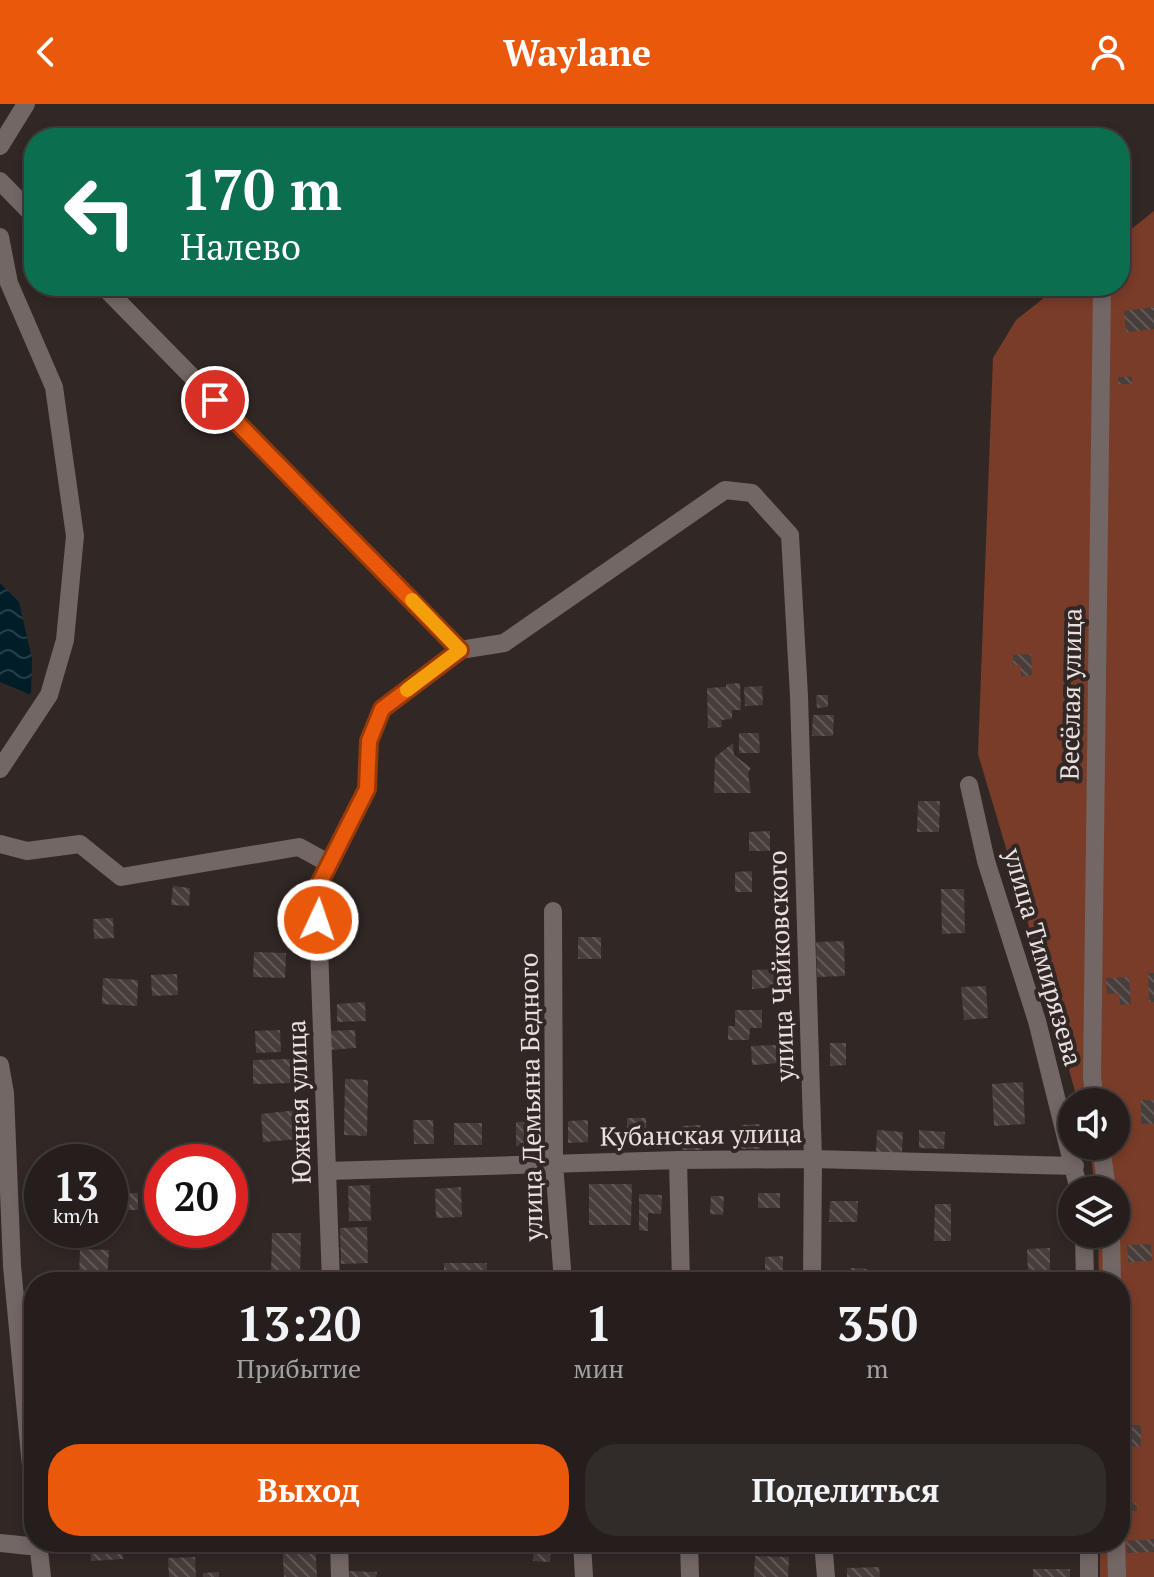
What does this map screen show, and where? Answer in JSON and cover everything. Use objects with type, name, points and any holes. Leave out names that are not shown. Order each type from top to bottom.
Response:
[{"type":"street","points":[[0,146],[26,104]]},
{"type":"street","points":[[0,181],[24,206]]},
{"type":"street","points":[[0,237],[9,283],[54,387],[75,536],[65,640],[49,695],[0,769]]},
{"type":"street","points":[[113,296],[460,650]]},
{"type":"street","name":"Весёлая улица","points":[[1093,1088],[1102,296]]},
{"type":"street","name":"улица Чайковского","points":[[460,650],[504,643],[725,490],[752,493],[790,535],[799,696],[813,1159],[812,1272]]},
{"type":"street","name":"Южная улица","points":[[331,1272],[318,920],[311,900],[367,789],[369,741],[382,709],[460,650]]},
{"type":"street","name":"улица Тимирязева","points":[[969,785],[986,861],[1037,1021],[1077,1176]]},
{"type":"street","points":[[0,844],[27,851],[80,844],[121,877],[299,847],[330,864]]},
{"type":"street","name":"улица Демьяна Бедного","points":[[553,911],[554,1163],[562,1272]]},
{"type":"street","points":[[0,1065],[5,1093],[6,1266],[24,1414]]},
{"type":"street","name":"Кубанская улица","points":[[328,1171],[554,1163],[813,1159],[1075,1166]]},
{"type":"street","points":[[678,1160],[681,1272]]},
{"type":"street","points":[[1084,1248],[1085,1272]]},
{"type":"street","points":[[1111,1248],[1112,1272]]},
{"type":"street","points":[[0,1543],[24,1544]]},
{"type":"street","points":[[40,1552],[42,1577]]},
{"type":"street","points":[[339,1552],[340,1577]]},
{"type":"street","points":[[583,1552],[584,1577]]},
{"type":"street","points":[[689,1552],[690,1577]]},
{"type":"street","points":[[824,1552],[826,1577]]},
{"type":"street","points":[[1089,1552],[1089,1577]]},
{"type":"street","points":[[1116,1552],[1117,1577]]},
{"type":"shaded area","points":[[1154,211],[1154,1577],[1100,1577],[1100,1552],[1130,1552],[1130,1272],[1099,1272],[1098,1248],[1130,1248],[1130,1176],[1093,1176],[1092,1160],[1130,1160],[1130,1088],[1074,1088],[978,754],[993,358],[1016,320],[1046,296],[1130,296],[1130,230]]},
{"type":"water","points":[[0,583],[19,602],[32,659],[31,695],[0,682]]},
{"type":"building","points":[[1154,307],[1154,329],[1126,332],[1124,311]]},
{"type":"building","points":[[1118,377],[1132,377],[1132,384],[1118,384]]},
{"type":"building","points":[[1031,654],[1032,675],[1021,676],[1021,665],[1013,665],[1013,655]]},
{"type":"building","points":[[740,683],[741,710],[732,710],[732,719],[721,720],[722,727],[708,728],[707,688]]},
{"type":"building","points":[[762,686],[763,705],[745,706],[744,687]]},
{"type":"building","points":[[816,695],[828,695],[828,707],[817,708]]},
{"type":"building","points":[[813,715],[834,715],[833,736],[812,736]]},
{"type":"building","points":[[739,733],[759,733],[760,753],[739,753]]},
{"type":"building","points":[[733,743],[734,755],[751,768],[748,773],[751,793],[714,793],[715,757]]},
{"type":"building","points":[[918,801],[940,801],[939,832],[917,832]]},
{"type":"building","points":[[770,831],[770,851],[749,851],[749,832]]},
{"type":"building","points":[[752,871],[752,892],[735,892],[735,872]]},
{"type":"building","points":[[173,886],[190,888],[189,906],[171,905]]},
{"type":"building","points":[[941,889],[964,889],[965,933],[942,934]]},
{"type":"building","points":[[330,917],[348,917],[347,946],[329,946]]},
{"type":"building","points":[[113,918],[114,938],[94,939],[93,919]]},
{"type":"building","points":[[578,937],[601,937],[601,959],[578,959]]},
{"type":"building","points":[[844,941],[845,976],[817,977],[816,942]]},
{"type":"building","points":[[254,952],[286,953],[285,978],[253,977]]},
{"type":"building","points":[[780,969],[780,987],[752,989],[752,970]]},
{"type":"building","points":[[1148,973],[1154,973],[1154,1002],[1149,1002]]},
{"type":"building","points":[[177,974],[178,995],[152,996],[151,975]]},
{"type":"building","points":[[1129,977],[1131,1004],[1120,1005],[1119,993],[1107,994],[1106,978]]},
{"type":"building","points":[[103,978],[138,980],[137,1006],[102,1004]]},
{"type":"building","points":[[986,986],[988,1018],[964,1020],[961,987]]},
{"type":"building","points":[[365,1002],[366,1021],[337,1022],[337,1004]]},
{"type":"building","points":[[735,1010],[762,1010],[762,1028],[750,1028],[749,1040],[728,1040],[728,1026],[735,1026]]},
{"type":"building","points":[[280,1030],[281,1052],[256,1053],[255,1031]]},
{"type":"building","points":[[355,1030],[356,1048],[328,1050],[327,1031]]},
{"type":"building","points":[[830,1043],[846,1043],[846,1065],[830,1066]]},
{"type":"building","points":[[779,1045],[780,1063],[752,1065],[751,1046]]},
{"type":"building","points":[[291,1059],[292,1083],[253,1084],[253,1060]]},
{"type":"building","points":[[345,1079],[368,1080],[367,1136],[344,1135]]},
{"type":"building","points":[[1023,1082],[1025,1124],[994,1126],[992,1084]]},
{"type":"building","points":[[1141,1100],[1154,1100],[1154,1124],[1141,1124]]},
{"type":"building","points":[[297,1110],[300,1139],[263,1142],[261,1114]]},
{"type":"building","points":[[627,1118],[646,1118],[647,1142],[627,1142]]},
{"type":"building","points":[[413,1120],[433,1120],[434,1144],[414,1144]]},
{"type":"building","points":[[588,1120],[588,1142],[568,1143],[568,1121]]},
{"type":"building","points":[[534,1121],[535,1146],[516,1146],[516,1122]]},
{"type":"building","points":[[454,1123],[482,1123],[482,1145],[454,1145]]},
{"type":"building","points":[[760,1124],[760,1149],[741,1149],[741,1125]]},
{"type":"building","points":[[701,1125],[702,1150],[682,1150],[682,1126]]},
{"type":"building","points":[[877,1130],[903,1132],[902,1153],[876,1152]]},
{"type":"building","points":[[919,1130],[945,1132],[944,1149],[919,1148]]},
{"type":"building","points":[[589,1184],[632,1184],[631,1225],[589,1225]]},
{"type":"building","points":[[370,1185],[371,1221],[349,1221],[348,1186]]},
{"type":"building","points":[[461,1187],[462,1217],[436,1218],[435,1189]]},
{"type":"building","points":[[128,1193],[138,1193],[138,1210],[128,1210]]},
{"type":"building","points":[[758,1193],[780,1193],[780,1208],[758,1208]]},
{"type":"building","points":[[639,1194],[662,1195],[661,1214],[648,1213],[648,1231],[639,1230]]},
{"type":"building","points":[[711,1196],[724,1196],[723,1215],[710,1214]]},
{"type":"building","points":[[830,1201],[858,1201],[857,1222],[829,1222]]},
{"type":"building","points":[[935,1204],[951,1204],[951,1241],[934,1241]]},
{"type":"building","points":[[367,1227],[368,1263],[341,1264],[340,1228]]},
{"type":"building","points":[[272,1233],[301,1233],[300,1272],[271,1272]]},
{"type":"building","points":[[1151,1244],[1152,1261],[1128,1262],[1127,1248],[1130,1245]]},
{"type":"building","points":[[1050,1248],[1050,1272],[1028,1272],[1027,1249]]},
{"type":"building","points":[[80,1249],[109,1250],[108,1272],[79,1272]]},
{"type":"building","points":[[783,1256],[783,1272],[765,1272],[765,1257]]},
{"type":"building","points":[[444,1263],[487,1263],[487,1272],[444,1272]]},
{"type":"building","points":[[851,1268],[867,1269],[867,1272],[851,1272]]},
{"type":"building","points":[[1130,1425],[1141,1425],[1141,1446],[1130,1447]]},
{"type":"building","points":[[1130,1503],[1136,1503],[1137,1511],[1130,1512]]},
{"type":"building","points":[[1154,1539],[1154,1552],[1127,1553],[1130,1552],[1130,1541]]},
{"type":"building","points":[[91,1552],[123,1552],[123,1559],[91,1561]]},
{"type":"building","points":[[283,1552],[316,1552],[317,1577],[284,1577]]},
{"type":"building","points":[[534,1552],[551,1552],[550,1562],[533,1561]]},
{"type":"building","points":[[755,1556],[789,1557],[788,1577],[754,1577]]},
{"type":"building","points":[[195,1557],[196,1577],[169,1577],[168,1558]]},
{"type":"building","points":[[879,1567],[880,1577],[847,1577],[847,1568]]},
{"type":"building","points":[[1033,1569],[1070,1569],[1070,1577],[1033,1577]]},
{"type":"building","points":[[346,1571],[377,1572],[376,1577],[346,1577]]},
{"type":"building","points":[[219,1572],[219,1577],[203,1577],[203,1573]]},
{"type":"slow traffic","points":[[407,690],[460,650],[412,600]]},
{"type":"route","points":[[215,400],[460,650],[382,709],[369,741],[367,789],[311,900],[318,920]]}]
